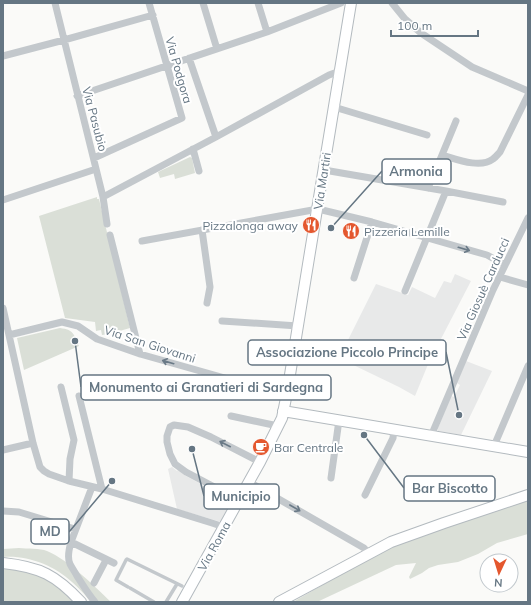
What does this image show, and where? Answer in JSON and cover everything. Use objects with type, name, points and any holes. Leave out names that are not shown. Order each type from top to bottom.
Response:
[{"type":"street","name":"Via Pasubio","points":[[3,200],[96,169],[55,3]]},
{"type":"street","name":"Via Podgora","points":[[94,158],[182,118],[149,3]]},
{"type":"street","points":[[203,3],[217,49]]},
{"type":"street","points":[[258,3],[267,32]]},
{"type":"street","points":[[392,3],[405,18],[421,32],[472,67],[528,91]]},
{"type":"street","points":[[78,96],[267,32],[339,4],[350,6]]},
{"type":"street","name":"Via Martiri","points":[[283,410],[318,209],[350,6]]},
{"type":"street","points":[[3,56],[152,15]]},
{"type":"street","points":[[189,58],[216,137]]},
{"type":"street","points":[[103,197],[329,76],[340,75]]},
{"type":"street","points":[[442,155],[469,162],[485,162],[493,159],[500,152],[528,95]]},
{"type":"street","points":[[334,106],[427,135]]},
{"type":"street","points":[[428,188],[456,121]]},
{"type":"street","points":[[193,150],[199,171]]},
{"type":"street","points":[[96,169],[103,197],[107,224]]},
{"type":"street","points":[[324,170],[503,202]]},
{"type":"street","points":[[405,291],[446,191]]},
{"type":"street","points":[[142,241],[318,209],[372,222],[487,255],[505,265]]},
{"type":"street","name":"Via Giosuè Carducci","points":[[431,436],[505,265],[528,218]]},
{"type":"street","points":[[354,278],[372,222]]},
{"type":"street","points":[[202,230],[210,287],[207,303]]},
{"type":"street","points":[[110,235],[140,354]]},
{"type":"street","points":[[500,277],[528,285]]},
{"type":"street","points":[[3,308],[5,325],[9,335],[33,443],[40,467],[44,471],[69,481],[102,489],[224,527]]},
{"type":"street","points":[[222,321],[298,326]]},
{"type":"street","name":"Via San Giovanni","points":[[9,335],[62,322],[78,326],[97,339],[140,354],[246,384],[287,393]]},
{"type":"street","points":[[494,446],[528,366]]},
{"type":"street","points":[[61,387],[74,440],[70,459],[69,481]]},
{"type":"street","points":[[79,396],[102,489]]},
{"type":"street","points":[[283,410],[528,452]]},
{"type":"street","name":"Via Roma","points":[[182,602],[260,462],[278,426],[283,410]]},
{"type":"street","points":[[231,416],[278,426]]},
{"type":"street","points":[[331,478],[339,420]]},
{"type":"street","points":[[239,500],[186,472],[175,464],[170,454],[167,442],[170,427],[174,425],[188,427],[211,436],[260,462]]},
{"type":"street","points":[[365,495],[393,438],[394,429]]},
{"type":"street","points":[[3,450],[33,443]]},
{"type":"street","points":[[249,482],[364,548],[368,553]]},
{"type":"street","points":[[92,487],[70,542],[69,550],[70,564],[96,602]]},
{"type":"street","points":[[279,602],[391,542],[528,495]]},
{"type":"street","points":[[3,511],[19,512],[75,529]]},
{"type":"street","points":[[70,542],[114,563]]},
{"type":"street","points":[[94,583],[106,560]]},
{"type":"street","points":[[3,562],[28,566],[42,571],[61,583],[81,602]]},
{"type":"lane","points":[[154,602],[116,580],[127,559],[182,586]]},
{"type":"lane","points":[[166,602],[177,584]]},
{"type":"shaded area","points":[[190,157],[192,158],[195,173],[175,179],[174,174],[160,178],[158,172]]},
{"type":"shaded area","points":[[97,197],[97,199],[99,199],[130,328],[102,335],[101,330],[96,331],[95,322],[65,318],[39,216]]},
{"type":"shaded area","points":[[455,274],[471,281],[429,362],[415,396],[345,361],[342,352],[376,284],[408,295],[412,287],[435,298],[444,281],[451,283]]},
{"type":"shaded area","points":[[60,328],[71,331],[79,346],[24,370],[17,338]]},
{"type":"shaded area","points":[[466,361],[492,371],[461,435],[438,431],[451,396],[454,397],[460,385],[457,383]]},
{"type":"shaded area","points":[[172,467],[233,501],[221,522],[177,509],[168,469]]},
{"type":"shaded area","points":[[528,500],[528,534],[497,543],[478,554],[458,562],[429,568],[410,579],[409,577],[416,563],[396,565],[317,602],[293,602],[371,557],[406,539]]},
{"type":"shaded area","points":[[19,548],[44,550],[56,555],[81,574],[111,602],[92,602],[65,576],[40,562],[21,558],[3,557],[3,549]]},
{"type":"shaded area","points":[[9,567],[49,578],[77,602],[3,602],[3,568]]},
{"type":"place","name":"Pizzalonga away","points":[[311,225]]},
{"type":"place","name":"Armonia","points":[[331,228]]},
{"type":"place","name":"Pizzeria Lemille","points":[[351,231]]},
{"type":"place","name":"Monumento ai Granatieri di Sardegna","points":[[75,341]]},
{"type":"place","name":"Associazione Piccolo Principe","points":[[459,415]]},
{"type":"place","name":"Bar Biscotto","points":[[364,435]]},
{"type":"place","name":"Bar Centrale","points":[[261,447]]},
{"type":"place","name":"Municipio","points":[[192,449]]},
{"type":"place","name":"MD","points":[[112,481]]}]
